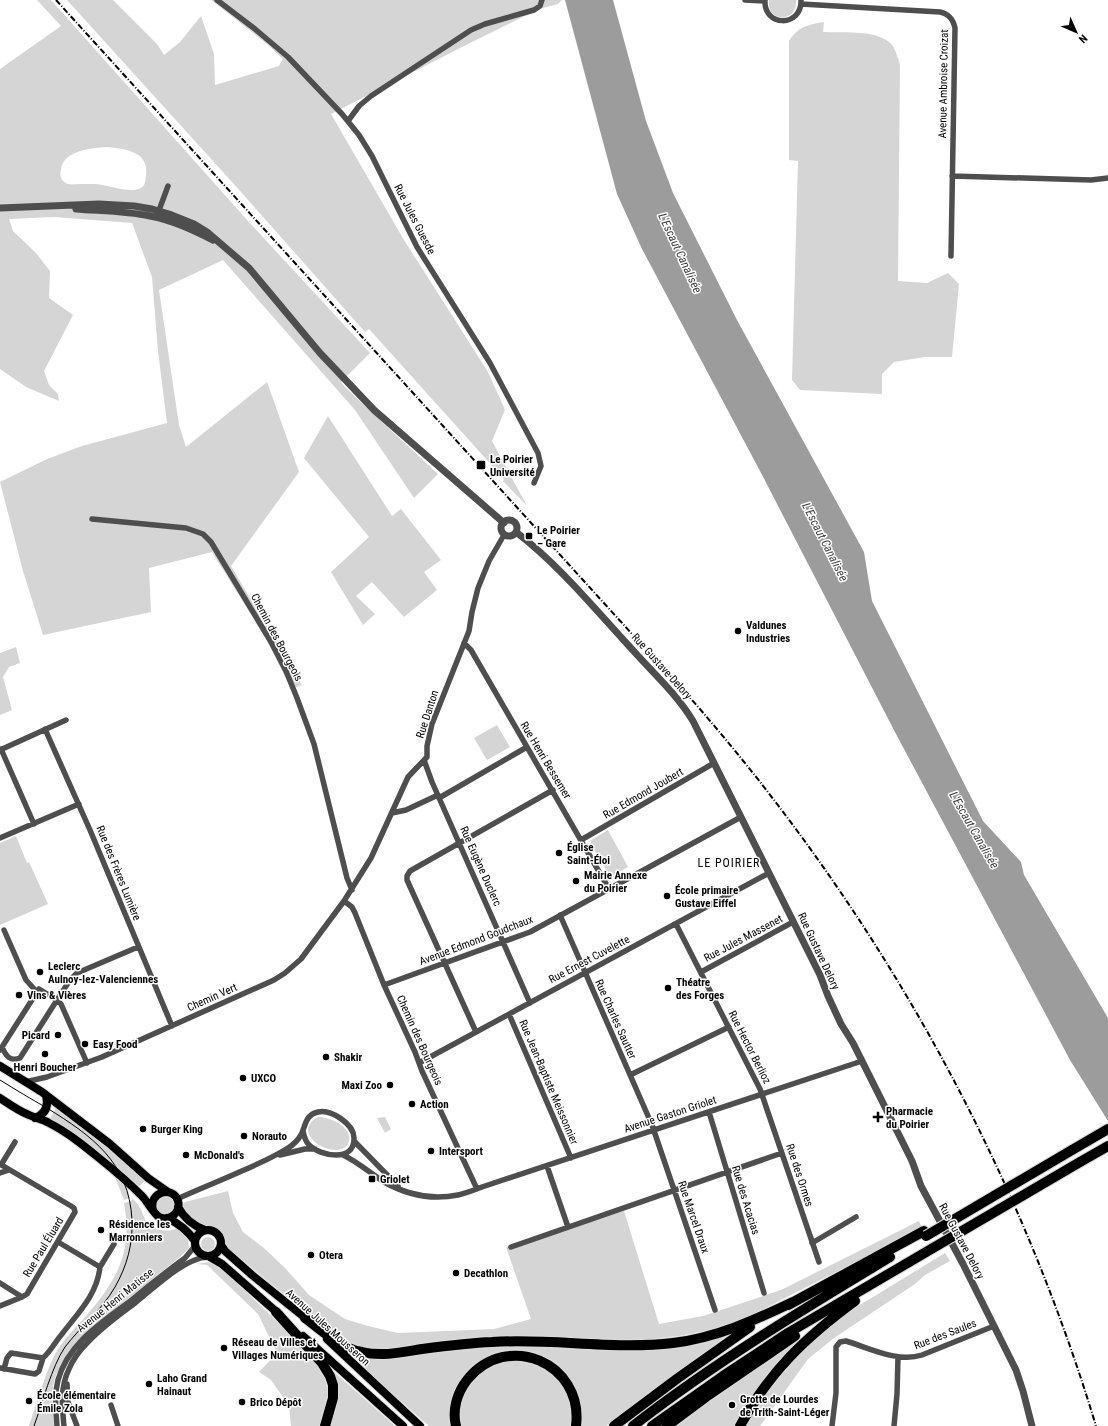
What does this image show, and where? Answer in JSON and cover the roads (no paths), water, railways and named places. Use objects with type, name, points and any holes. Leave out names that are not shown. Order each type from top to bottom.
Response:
[{"type":"highway","points":[[633,1426],[693,1382],[749,1344],[958,1212],[985,1201],[1108,1129]]},
{"type":"highway","points":[[652,1426],[718,1379],[799,1326],[1108,1146]]},
{"type":"highway","points":[[614,1426],[749,1328],[793,1302],[925,1233]]},
{"type":"highway","points":[[740,1426],[758,1395],[780,1366],[818,1329],[883,1278]]},
{"type":"highway","points":[[667,1426],[706,1397],[856,1294]]},
{"type":"highway","points":[[305,1318],[346,1347],[362,1352],[383,1354],[455,1345],[512,1341],[630,1345],[673,1343],[733,1329],[793,1302]]},
{"type":"highway","points":[[276,1312],[296,1336],[319,1359],[330,1376],[333,1398],[325,1426]]},
{"type":"highway","points":[[456,1426],[454,1410],[457,1398],[463,1386],[470,1377],[488,1362],[504,1356],[515,1355],[537,1359],[548,1365],[560,1375],[569,1387],[573,1397],[577,1412],[576,1426]]},
{"type":"main road","points":[[0,1066],[43,1093],[110,1144],[148,1178],[174,1195],[183,1215],[192,1224],[218,1234],[221,1239],[221,1246],[218,1252],[208,1257]]},
{"type":"main road","points":[[35,1118],[42,1114],[46,1108],[47,1102],[43,1093]]},
{"type":"main road","points":[[0,1098],[35,1118],[47,1121],[90,1150],[127,1182],[146,1201],[159,1217],[167,1218],[182,1227],[191,1236],[198,1253],[222,1264],[403,1426]]},
{"type":"main road","points":[[153,1210],[152,1203],[156,1196],[162,1192],[168,1192]]},
{"type":"main road","points":[[167,1218],[174,1214],[178,1203]]},
{"type":"main road","points":[[195,1244],[199,1234],[205,1230]]},
{"type":"main road","name":"Avenue Jules Mousseron","points":[[221,1246],[241,1265],[305,1318],[420,1426]]},
{"type":"street","name":"Rue Jules Guesde","points":[[217,0],[276,46],[348,121],[369,150],[417,247],[490,363],[538,453],[541,466],[534,483]]},
{"type":"street","points":[[348,121],[359,106],[372,96],[465,34],[485,24],[536,9],[540,6],[542,0]]},
{"type":"street","points":[[745,0],[764,0],[768,13],[774,19],[781,21],[787,21],[794,17],[799,11],[801,2]]},
{"type":"street","name":"Avenue Ambroise Croizat","points":[[801,2],[940,12],[947,14],[952,18],[955,28],[950,256]]},
{"type":"street","points":[[952,176],[1091,180],[1108,178]]},
{"type":"street","points":[[158,214],[168,186]]},
{"type":"street","points":[[0,208],[111,204],[134,206],[158,214],[184,220],[203,229],[226,246],[249,268],[320,353],[370,406],[407,440],[504,523]]},
{"type":"street","name":"Chemin des Bourgeois","points":[[92,519],[190,529],[203,534],[211,542],[271,642],[286,671],[297,698],[314,744],[347,878],[352,890]]},
{"type":"street","points":[[509,520],[514,522],[516,532],[511,536],[504,534],[501,528],[504,523],[509,520]]},
{"type":"street","name":"Rue Gustave Delory","points":[[516,532],[566,577],[674,695],[685,708],[693,721],[820,975],[841,1024],[851,1039],[912,1161],[922,1186],[963,1264],[1018,1375],[1024,1391],[1032,1426]]},
{"type":"street","name":"Rue Danton","points":[[424,760],[427,755],[427,746],[434,718],[469,631],[478,588],[489,561],[504,534]]},
{"type":"street","name":"Rue Henri Bessemer","points":[[464,643],[469,647],[609,889]]},
{"type":"street","points":[[34,824],[1,750],[66,720]]},
{"type":"street","name":"Rue des Frères Lumière","points":[[45,729],[79,804],[172,1026]]},
{"type":"street","points":[[392,812],[406,810],[439,797],[527,747]]},
{"type":"street","points":[[352,890],[371,858],[408,777],[424,760]]},
{"type":"street","name":"Rue Eugène Duclerc","points":[[424,760],[530,1003]]},
{"type":"street","name":"Rue Edmond Joubert","points":[[581,840],[714,763]]},
{"type":"street","points":[[476,1032],[407,880],[408,874],[410,871],[553,790]]},
{"type":"street","points":[[0,838],[79,804]]},
{"type":"street","name":"Avenue Edmond Goudchaux","points":[[384,985],[530,932],[741,817]]},
{"type":"street","name":"Rue Ernest Cuvelette","points":[[419,1063],[769,874]]},
{"type":"street","name":"Chemin Vert","points":[[25,1082],[48,1077],[87,1063],[274,980],[285,973],[308,951],[352,890]]},
{"type":"street","name":"Chemin des Bourgeois","points":[[344,901],[352,907],[355,913],[384,985],[477,1189]]},
{"type":"street","name":"Rue Charles Sautter","points":[[560,915],[654,1130]]},
{"type":"street","name":"Rue Jules Massenet","points":[[701,972],[793,922]]},
{"type":"street","name":"Rue Hector Berlioz","points":[[676,924],[762,1094]]},
{"type":"street","points":[[4,930],[26,980],[37,992]]},
{"type":"street","points":[[87,1063],[61,1004],[57,1000],[39,989],[1,1049],[10,1058],[20,1058],[57,1000],[70,980],[77,973],[138,947]]},
{"type":"street","name":"Rue Jean-Baptiste Meissonnier","points":[[509,1014],[571,1158]]},
{"type":"street","points":[[630,1075],[729,1027]]},
{"type":"street","name":"Avenue Gaston Griolet","points":[[343,1154],[384,1182],[414,1194],[433,1197],[454,1196],[862,1061]]},
{"type":"street","points":[[43,1093],[43,1082],[48,1077]]},
{"type":"street","name":"Rue des Ormes","points":[[762,1094],[819,1262]]},
{"type":"street","points":[[325,1112],[332,1114],[349,1126],[354,1135],[354,1141],[349,1151],[338,1156],[329,1154],[315,1149],[306,1142],[303,1131],[304,1124],[308,1117],[314,1113],[325,1112]]},
{"type":"street","name":"Rue des Acacias","points":[[708,1112],[728,1172],[764,1293]]},
{"type":"street","name":"Rue Marcel Draux","points":[[654,1130],[715,1310]]},
{"type":"street","points":[[178,1203],[276,1156],[293,1144],[303,1131]]},
{"type":"street","points":[[354,1141],[364,1153],[401,1189]]},
{"type":"street","points":[[0,1165],[16,1142]]},
{"type":"street","points":[[276,1156],[305,1149],[315,1149]]},
{"type":"street","points":[[511,1247],[782,1153]]},
{"type":"street","name":"Rue Paul Éluard","points":[[0,1165],[74,1208],[74,1214],[27,1294],[0,1305]]},
{"type":"street","points":[[547,1166],[568,1226]]},
{"type":"street","points":[[0,1173],[9,1170]]},
{"type":"street","points":[[812,1243],[856,1217]]},
{"type":"street","points":[[58,1242],[100,1267]]},
{"type":"street","points":[[43,1358],[11,1353],[2,1369],[36,1374],[40,1370],[43,1358],[48,1354],[55,1342],[89,1301],[97,1283],[100,1267],[114,1244]]},
{"type":"street","name":"Avenue Henri Matisse","points":[[57,1426],[55,1400],[57,1386],[62,1370],[74,1349],[88,1333],[187,1256],[195,1244]]},
{"type":"street","name":"Avenue Henri Matisse","points":[[64,1426],[62,1396],[68,1370],[81,1349],[100,1331],[180,1268],[197,1259],[208,1257]]},
{"type":"street","points":[[0,1283],[22,1297]]},
{"type":"street","name":"Rue des Saules","points":[[832,1426],[836,1393],[836,1347],[839,1343],[843,1341],[898,1357],[909,1358],[922,1355],[994,1326]]},
{"type":"street","points":[[894,1426],[898,1357]]},
{"type":"street","points":[[68,1370],[67,1398],[77,1426]]},
{"type":"street","points":[[111,1405],[118,1426]]},
{"type":"water","name":"L'Escaut Canalisée","points":[[565,0],[613,0],[646,121],[673,193],[737,320],[864,552],[872,601],[983,821],[1021,862],[1024,875],[1108,1018],[1108,1121],[1070,1060],[896,734],[760,471],[642,249],[617,194]]},
{"type":"tram line","points":[[0,1080],[63,1118],[93,1140],[116,1166],[124,1182],[132,1220],[130,1246],[126,1263],[119,1279],[110,1295],[98,1311],[71,1339],[60,1355],[34,1426]]},
{"type":"railway","points":[[56,0],[692,700],[759,780],[821,864],[879,951],[933,1041],[981,1134],[1025,1229],[1063,1326],[1096,1426]]},
{"type":"place","name":"Le Poirier Université","points":[[481,465]]},
{"type":"place","name":"Le Poirier – Gare","points":[[529,536]]},
{"type":"place","name":"Valdunes Industries","points":[[738,631]]},
{"type":"place","name":"Église Saint-Éloi","points":[[559,853]]},
{"type":"place","name":"Mairie Annexe du Poirier","points":[[576,881]]},
{"type":"place","name":"École primaire Gustave Eiffel","points":[[667,896]]},
{"type":"place","name":"Leclerc Aulnoy-lez-Valenciennes","points":[[40,972]]},
{"type":"place","name":"Théatre des Forges","points":[[668,988]]},
{"type":"place","name":"Vins & Vières","points":[[19,995]]},
{"type":"place","name":"Picard","points":[[58,1035]]},
{"type":"place","name":"Easy Food","points":[[85,1044]]},
{"type":"place","name":"Henri Boucher","points":[[45,1054]]},
{"type":"place","name":"Shakir","points":[[326,1057]]},
{"type":"place","name":"UXCO","points":[[243,1078]]},
{"type":"place","name":"Maxi Zoo","points":[[390,1085]]},
{"type":"place","name":"Action","points":[[412,1104]]},
{"type":"place","name":"Pharmacie du Poirier","points":[[878,1117]]},
{"type":"place","name":"Burger King","points":[[143,1129]]},
{"type":"place","name":"Norauto","points":[[244,1136]]},
{"type":"place","name":"Intersport","points":[[431,1151]]},
{"type":"place","name":"McDonald's","points":[[186,1155]]},
{"type":"place","name":"Griolet","points":[[372,1179]]},
{"type":"place","name":"Résidence les Marronniers","points":[[101,1230]]},
{"type":"place","name":"Otera","points":[[311,1255]]},
{"type":"place","name":"Decathlon","points":[[456,1273]]},
{"type":"place","name":"Réseau de Villes et Villages Numériques","points":[[224,1348]]},
{"type":"place","name":"Laho Grand Hainaut","points":[[149,1384]]},
{"type":"place","name":"École élémentaire Émile Zola","points":[[29,1401]]},
{"type":"place","name":"Brico Dépôt","points":[[242,1402]]},
{"type":"place","name":"Grotte de Lourdes de Trith-Saint-Léger","points":[[732,1405]]},
{"type":"district","name":"LE POIRIER","points":[[729,863]]}]
